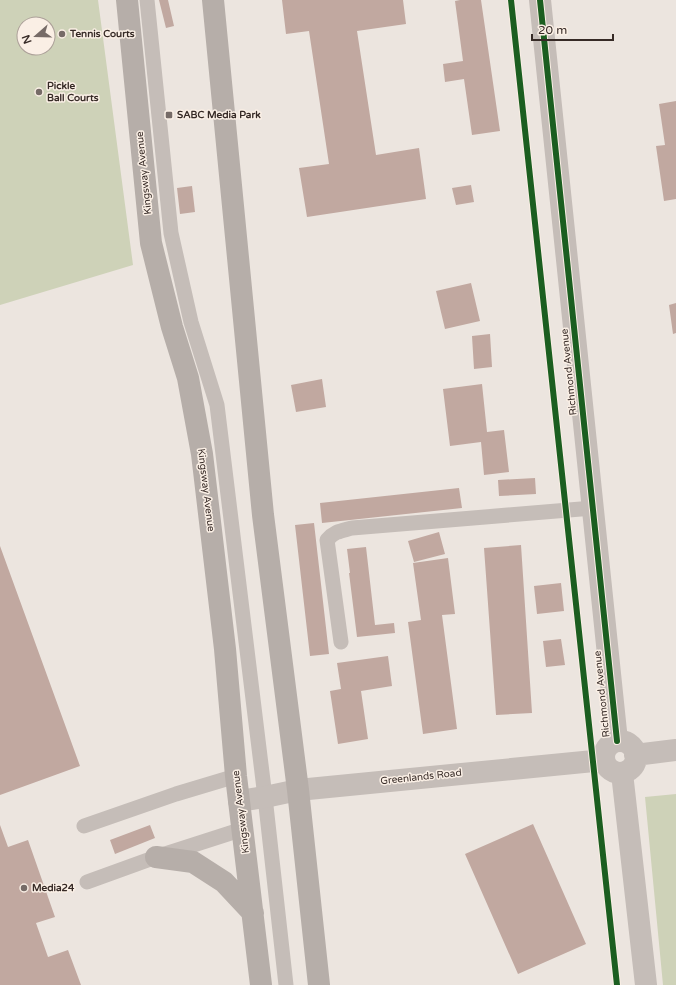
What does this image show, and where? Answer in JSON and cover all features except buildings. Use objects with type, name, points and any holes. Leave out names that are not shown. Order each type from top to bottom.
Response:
[{"type":"main road","name":"Kingsway Avenue","points":[[126,0],[152,243],[172,327],[188,378],[202,454],[225,649],[236,776],[261,985]]},
{"type":"main road","points":[[213,0],[263,515],[298,790],[319,985]]},
{"type":"main road","points":[[156,857],[193,862],[224,882],[253,913]]},
{"type":"street","name":"Richmond Avenue","points":[[540,0],[617,741]]},
{"type":"street","points":[[617,741],[626,743],[634,750],[634,764],[627,772],[617,773],[612,771],[608,768],[604,760],[605,750],[608,746],[617,741]]},
{"type":"street","points":[[635,755],[676,750]]},
{"type":"street","name":"Greenlands Road","points":[[239,801],[298,790],[604,760]]},
{"type":"street","points":[[622,773],[646,985]]},
{"type":"lane","points":[[147,0],[171,233],[191,322],[217,405],[265,797],[286,985]]},
{"type":"lane","points":[[341,642],[327,540],[338,531],[352,528],[593,508]]},
{"type":"lane","points":[[84,826],[176,794],[236,776]]},
{"type":"lane","points":[[87,882],[156,857],[243,829]]},
{"type":"green space","points":[[0,0],[98,0],[133,265],[0,305]]},
{"type":"green space","points":[[676,794],[676,985],[663,985],[645,797]]},
{"type":"cycle path","points":[[511,0],[617,985]]},
{"type":"cycle path","points":[[540,0],[617,741]]},
{"type":"place","name":"Tennis Courts","points":[[62,34]]},
{"type":"place","name":"Pickle Ball Courts","points":[[39,92]]},
{"type":"place","name":"SABC Media Park","points":[[169,115]]},
{"type":"place","name":"Media24","points":[[24,888]]}]
